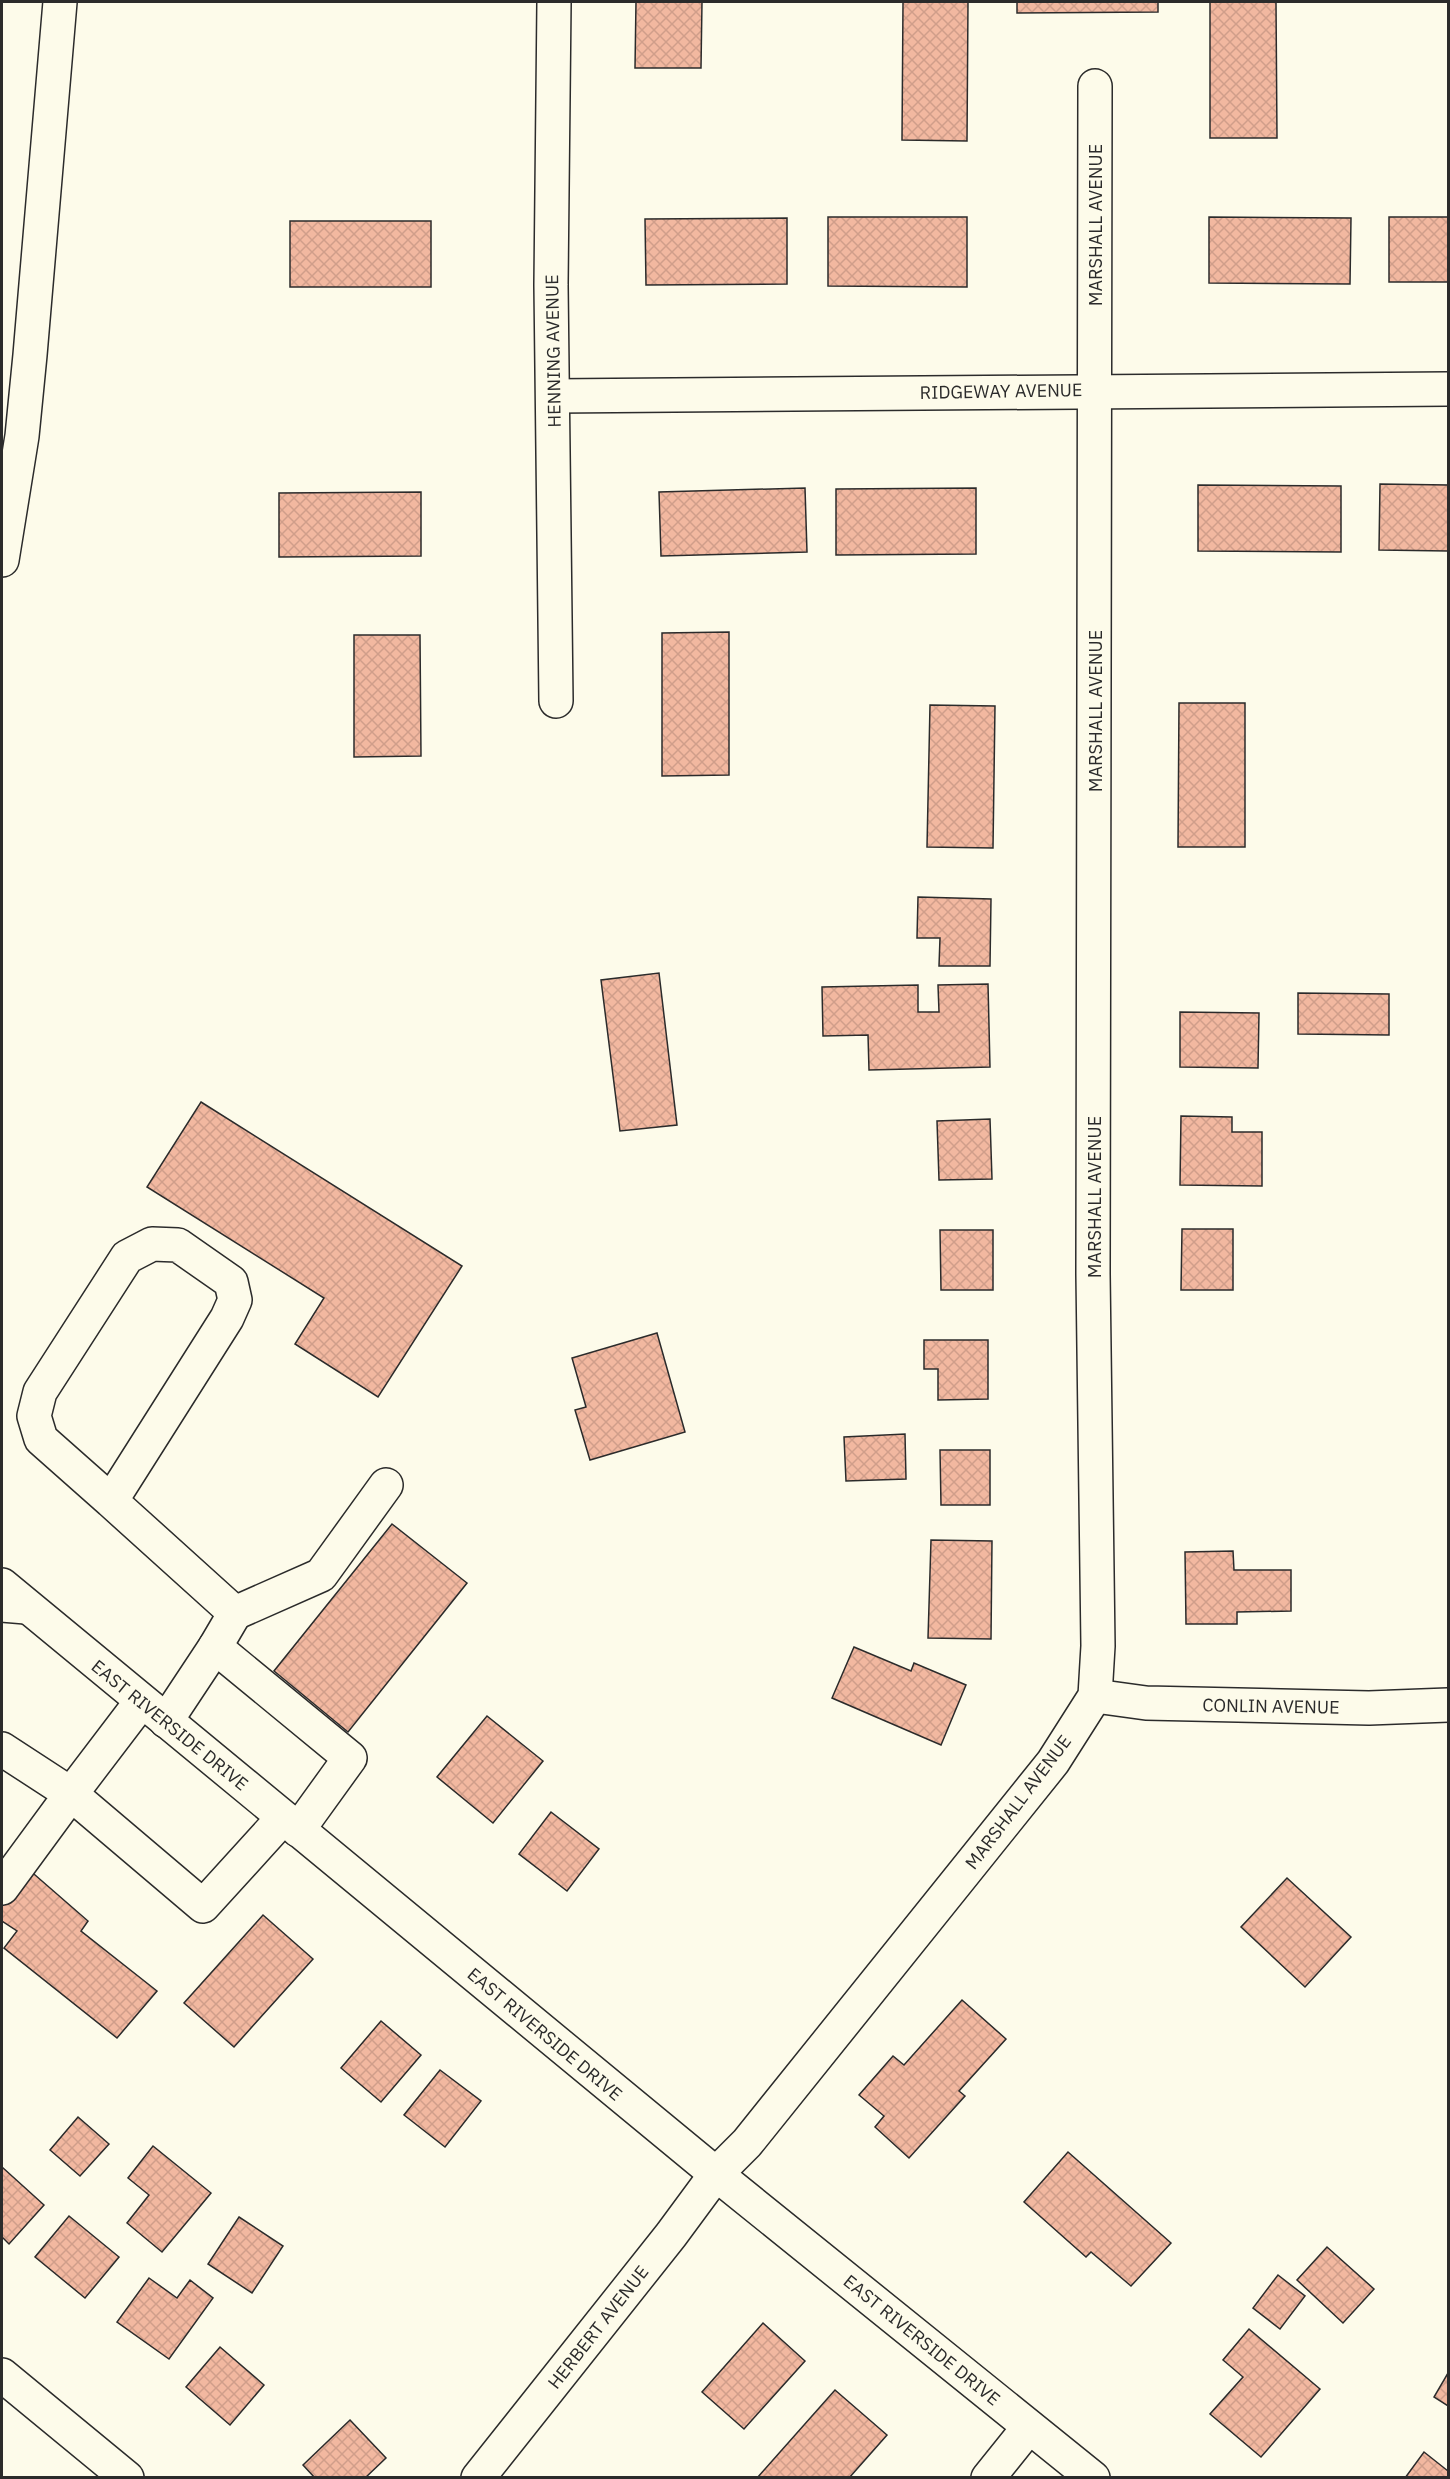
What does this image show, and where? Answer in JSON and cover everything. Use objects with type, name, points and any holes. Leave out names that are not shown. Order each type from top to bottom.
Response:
[{"type":"main road","points":[[2,560],[27,390],[38,284],[60,2]]},
{"type":"main road","name":"HENNING AVENUE","points":[[554,2],[551,273],[556,701]]},
{"type":"main road","name":"MARSHALL AVENUE","points":[[716,2174],[747,2143],[1053,1762],[1095,1696],[1098,1646],[1094,1274],[1095,86]]},
{"type":"main road","name":"RIDGEWAY AVENUE","points":[[554,396],[1449,389]]},
{"type":"main road","points":[[111,1501],[227,1318],[235,1300],[231,1282],[178,1245],[152,1244],[127,1257],[40,1392],[34,1416],[41,1439],[235,1613]]},
{"type":"main road","points":[[2,1888],[71,1794],[154,1712],[215,1647],[235,1613],[321,1575],[386,1485]]},
{"type":"main road","name":"EAST RIVERSIDE DRIVE","points":[[2,1585],[14,1606],[154,1712],[716,2174],[1093,2478]]},
{"type":"main road","points":[[2,1749],[71,1794],[203,1906],[290,1824],[350,1758],[215,1647]]},
{"type":"main road","name":"CONLIN AVENUE","points":[[1095,1696],[1158,1704],[1369,1708],[1449,1705]]},
{"type":"main road","name":"HERBERT AVENUE","points":[[478,2478],[671,2235],[716,2174]]},
{"type":"main road","points":[[2,2375],[127,2478]]},
{"type":"main road","points":[[988,2478],[1029,2427]]},
{"type":"building","points":[[636,2],[702,2],[701,68],[635,68]]},
{"type":"building","points":[[903,2],[968,2],[967,141],[902,140]]},
{"type":"building","points":[[1017,2],[1158,2],[1158,12],[1017,13]]},
{"type":"building","points":[[1210,2],[1276,2],[1277,138],[1210,138]]},
{"type":"building","points":[[828,217],[967,217],[967,287],[828,286]]},
{"type":"building","points":[[1209,217],[1351,218],[1350,284],[1209,283]]},
{"type":"building","points":[[1389,217],[1448,217],[1448,282],[1389,282]]},
{"type":"building","points":[[787,218],[787,284],[646,285],[645,219]]},
{"type":"building","points":[[290,221],[431,221],[431,287],[290,287]]},
{"type":"building","points":[[1380,484],[1448,485],[1448,551],[1379,550]]},
{"type":"building","points":[[1198,485],[1341,486],[1341,552],[1198,551]]},
{"type":"building","points":[[805,488],[807,552],[661,556],[659,492]]},
{"type":"building","points":[[976,488],[976,554],[836,555],[836,489]]},
{"type":"building","points":[[421,492],[421,556],[279,557],[279,493]]},
{"type":"building","points":[[729,632],[729,775],[662,776],[662,633]]},
{"type":"building","points":[[354,635],[420,635],[421,756],[354,757]]},
{"type":"building","points":[[1179,703],[1245,703],[1245,847],[1178,847]]},
{"type":"building","points":[[930,705],[995,706],[993,848],[927,847]]},
{"type":"building","points":[[918,897],[991,899],[990,966],[939,966],[940,938],[917,938]]},
{"type":"building","points":[[659,973],[677,1125],[620,1131],[601,980]]},
{"type":"building","points":[[988,984],[990,1067],[869,1070],[868,1035],[823,1036],[822,987],[918,985],[918,1012],[939,1012],[938,985]]},
{"type":"building","points":[[1298,993],[1389,994],[1389,1035],[1298,1034]]},
{"type":"building","points":[[1180,1012],[1259,1013],[1258,1068],[1180,1067]]},
{"type":"building","points":[[201,1102],[462,1266],[378,1397],[295,1344],[324,1298],[147,1187]]},
{"type":"building","points":[[1181,1116],[1232,1117],[1232,1132],[1262,1132],[1262,1186],[1180,1185]]},
{"type":"building","points":[[990,1119],[992,1179],[939,1180],[937,1121]]},
{"type":"building","points":[[1182,1229],[1233,1229],[1233,1290],[1181,1290]]},
{"type":"building","points":[[940,1230],[993,1230],[993,1290],[941,1290]]},
{"type":"building","points":[[657,1333],[685,1432],[590,1460],[575,1410],[586,1407],[572,1358]]},
{"type":"building","points":[[924,1340],[988,1340],[988,1399],[938,1400],[938,1369],[924,1369]]},
{"type":"building","points":[[905,1434],[906,1479],[846,1481],[844,1437]]},
{"type":"building","points":[[940,1450],[990,1450],[990,1505],[941,1505]]},
{"type":"building","points":[[392,1524],[467,1583],[348,1732],[274,1671]]},
{"type":"building","points":[[931,1540],[992,1541],[991,1639],[928,1638]]},
{"type":"building","points":[[1233,1551],[1234,1570],[1291,1570],[1291,1611],[1237,1612],[1237,1624],[1186,1624],[1185,1552]]},
{"type":"building","points":[[854,1647],[911,1671],[914,1663],[966,1685],[941,1745],[832,1698]]},
{"type":"building","points":[[487,1716],[543,1761],[493,1823],[437,1777]]},
{"type":"building","points":[[551,1812],[599,1849],[567,1891],[519,1854]]},
{"type":"building","points":[[27,1868],[88,1921],[81,1931],[157,1991],[117,2038],[4,1948],[17,1931],[2,1921],[2,1903]]},
{"type":"building","points":[[1287,1878],[1351,1937],[1305,1987],[1241,1927]]},
{"type":"building","points":[[263,1915],[313,1959],[234,2047],[184,2003]]},
{"type":"building","points":[[962,2000],[1006,2039],[959,2091],[965,2096],[909,2158],[875,2127],[884,2116],[859,2095],[893,2056],[904,2065]]},
{"type":"building","points":[[381,2021],[421,2055],[381,2102],[341,2068]]},
{"type":"building","points":[[440,2070],[481,2101],[445,2147],[404,2115]]},
{"type":"building","points":[[78,2117],[109,2144],[80,2176],[50,2150]]},
{"type":"building","points":[[153,2146],[211,2193],[162,2252],[127,2223],[149,2195],[128,2178]]},
{"type":"building","points":[[1068,2152],[1171,2243],[1131,2286],[1091,2252],[1086,2257],[1024,2202]]},
{"type":"building","points":[[2,2167],[44,2205],[9,2244],[2,2237]]},
{"type":"building","points":[[69,2216],[119,2257],[85,2298],[35,2257]]},
{"type":"building","points":[[239,2217],[283,2246],[252,2293],[208,2264]]},
{"type":"building","points":[[1327,2247],[1374,2289],[1343,2323],[1297,2280]]},
{"type":"building","points":[[1278,2275],[1305,2296],[1280,2329],[1253,2308]]},
{"type":"building","points":[[149,2278],[177,2298],[190,2280],[213,2298],[169,2359],[117,2322]]},
{"type":"building","points":[[763,2323],[805,2361],[744,2429],[702,2392]]},
{"type":"building","points":[[1249,2329],[1320,2389],[1261,2457],[1210,2414],[1243,2377],[1223,2360]]},
{"type":"building","points":[[220,2347],[264,2385],[230,2425],[186,2387]]},
{"type":"building","points":[[1448,2373],[1448,2406],[1434,2397]]},
{"type":"building","points":[[835,2390],[887,2435],[849,2478],[757,2478]]},
{"type":"building","points":[[350,2420],[386,2458],[365,2478],[315,2478],[303,2465]]},
{"type":"building","points":[[1424,2452],[1448,2471],[1448,2478],[1405,2478]]}]
